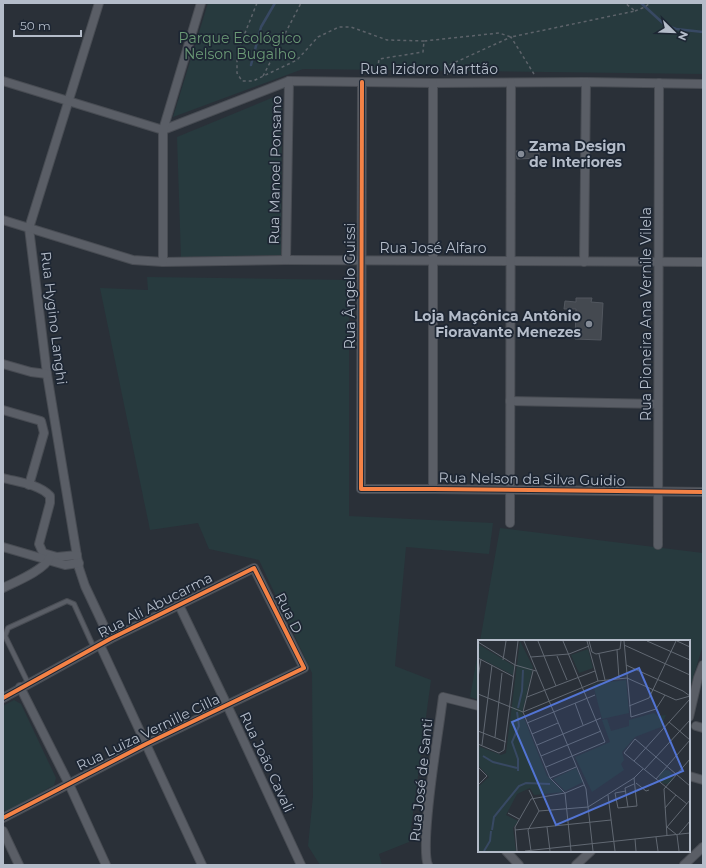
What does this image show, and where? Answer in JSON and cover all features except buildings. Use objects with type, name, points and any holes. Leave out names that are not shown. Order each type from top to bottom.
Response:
[{"type":"street","name":"Rua Hygino Langhi","points":[[99,3],[29,228],[47,374],[78,559],[84,586],[110,639]]},
{"type":"street","points":[[163,262],[163,130],[201,3]]},
{"type":"street","points":[[3,81],[163,130]]},
{"type":"street","name":"Rua Izidoro Marttão","points":[[163,130],[289,81],[703,84]]},
{"type":"street","name":"Rua Manoel Ponsano","points":[[286,260],[289,81]]},
{"type":"street","name":"Rua Ângelo Guissi","points":[[361,489],[360,260],[362,82]]},
{"type":"street","points":[[584,262],[586,82]]},
{"type":"street","points":[[433,488],[434,83]]},
{"type":"street","points":[[510,523],[511,83]]},
{"type":"street","name":"Rua Pioneira Ana Vernile Vilela","points":[[658,545],[659,83]]},
{"type":"street","name":"Rua José Alfaro","points":[[3,220],[133,260],[163,262],[360,260],[703,262]]},
{"type":"street","points":[[3,364],[31,372],[47,374]]},
{"type":"street","points":[[510,401],[658,404]]},
{"type":"street","points":[[3,410],[41,421],[44,433],[29,485]]},
{"type":"street","points":[[3,478],[29,485],[46,492],[50,496],[50,503],[39,544],[44,553],[50,559]]},
{"type":"street","name":"Rua Nelson da Silva Guidio","points":[[361,489],[433,488],[703,492]]},
{"type":"street","points":[[3,547],[50,559],[65,565],[78,559]]},
{"type":"street","points":[[3,588],[36,571],[50,559]]},
{"type":"street","name":"Rua Ali Abucarma","points":[[3,698],[20,687],[110,639],[254,568]]},
{"type":"street","name":"Rua D","points":[[254,568],[304,668]]},
{"type":"street","name":"Rua João Cavali","points":[[179,605],[301,865]]},
{"type":"street","points":[[97,647],[146,744],[202,865]]},
{"type":"street","points":[[690,713],[698,678],[703,665]]},
{"type":"street","name":"Rua Luiza Vernille Cilla","points":[[3,818],[146,744],[304,668]]},
{"type":"street","points":[[20,687],[69,784],[106,865]]},
{"type":"street","name":"Rua José de Santi","points":[[428,865],[426,843],[427,817],[443,697],[478,706]]},
{"type":"street","points":[[690,776],[703,780]]},
{"type":"street","points":[[3,831],[19,865]]},
{"type":"street","points":[[684,865],[703,848]]},
{"type":"street","points":[[507,852],[519,865]]},
{"type":"street","points":[[576,865],[590,852]]},
{"type":"lane","points":[[28,683],[5,636],[8,628],[67,602],[71,602],[74,604],[97,647]]},
{"type":"path","points":[[257,3],[237,53],[237,73],[242,81],[253,81],[296,60],[318,37],[339,27],[351,27],[387,40],[424,42],[499,33],[511,37],[540,82]]},
{"type":"path","points":[[263,76],[301,3]]},
{"type":"path","points":[[625,3],[635,12]]},
{"type":"path","points":[[446,83],[448,66],[511,37],[635,12],[646,7],[650,3]]},
{"type":"path","points":[[376,82],[379,59],[423,52],[424,42]]},
{"type":"green space","name":"Parque Ecológico Nelson Bugalho","points":[[208,3],[703,3],[703,74],[303,69],[173,117]]},
{"type":"green space","points":[[274,97],[279,97],[282,100],[281,255],[181,257],[177,137]]},
{"type":"green space","points":[[147,277],[349,280],[349,516],[493,523],[489,554],[406,547],[395,666],[431,680],[409,842],[379,854],[382,865],[320,865],[308,846],[313,796],[312,673],[259,560],[209,549],[198,523],[150,530],[100,288],[148,290]]},
{"type":"green space","points":[[500,528],[703,553],[703,645],[690,688],[690,640],[480,640]]},
{"type":"green space","points":[[478,653],[478,700],[470,697]]},
{"type":"green space","points":[[14,700],[21,704],[56,778],[54,785],[8,811],[3,810],[3,706]]},
{"type":"waterway","points":[[251,65],[261,27],[275,3]]},
{"type":"waterway","points":[[641,3],[665,25],[676,29],[703,32]]},
{"type":"cycle path","points":[[362,82],[361,489],[703,492]]},
{"type":"cycle path","points":[[3,698],[110,639],[254,568],[304,668],[146,744],[3,818]]},
{"type":"place","name":"Zama Design de Interiores","points":[[521,154]]},
{"type":"place","name":"Loja Maçônica Antônio Fioravante Menezes","points":[[589,324]]}]
